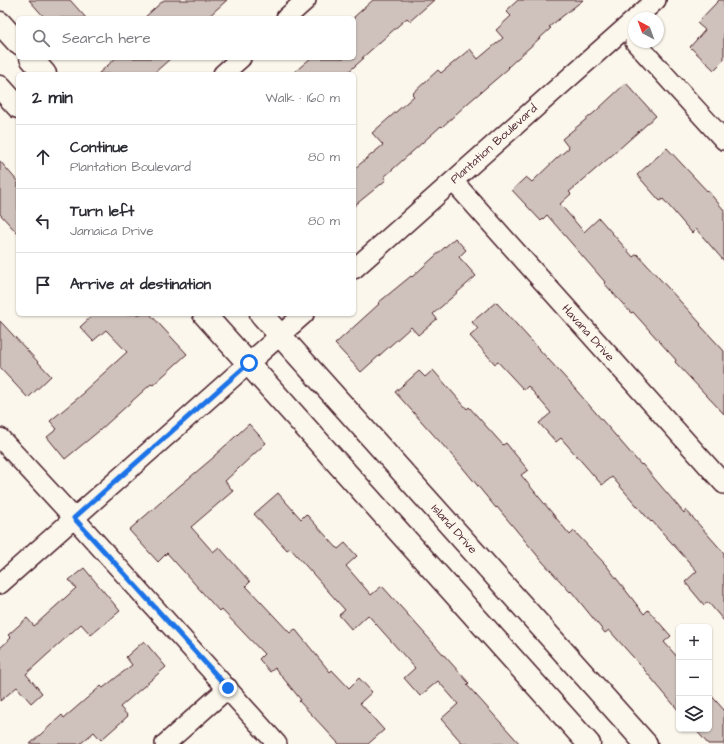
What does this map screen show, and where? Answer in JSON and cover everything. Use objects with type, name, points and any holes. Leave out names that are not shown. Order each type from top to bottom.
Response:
[{"type":"street","points":[[288,16],[306,0]]},
{"type":"street","name":"Plantation Boulevard","points":[[647,12],[656,0]]},
{"type":"street","points":[[0,23],[16,41]]},
{"type":"street","name":"Plantation Boulevard","points":[[356,267],[453,182],[628,34]]},
{"type":"street","points":[[648,48],[724,140]]},
{"type":"street","points":[[33,60],[44,72]]},
{"type":"street","points":[[225,72],[239,60]]},
{"type":"street","points":[[0,87],[16,105]]},
{"type":"street","name":"Havana Drive","points":[[453,182],[724,484]]},
{"type":"street","points":[[206,316],[589,744]]},
{"type":"street","name":"Island Drive","points":[[263,316],[646,744]]},
{"type":"street","points":[[0,584],[302,316]]},
{"type":"street","points":[[0,438],[228,688],[277,744]]},
{"type":"street","points":[[165,744],[228,688]]},
{"type":"building","points":[[29,0],[70,0],[84,16],[43,16]]},
{"type":"building","points":[[164,0],[227,0],[209,16],[146,16]]},
{"type":"building","points":[[373,0],[434,0],[410,21],[407,18],[348,72],[294,72],[309,60],[356,60],[355,16]]},
{"type":"building","points":[[518,0],[583,0],[549,27],[551,28],[508,67],[509,68],[442,127],[441,126],[384,177],[386,180],[356,204],[356,167],[383,145],[372,133],[414,96],[412,94],[438,70],[441,73],[470,49],[478,59],[503,38],[496,30],[511,16],[506,11]]},
{"type":"building","points":[[719,0],[724,0],[724,60],[714,70],[690,47],[705,30],[697,23]]},
{"type":"building","points":[[114,60],[169,60],[155,72],[100,72]]},
{"type":"building","points":[[626,83],[656,116],[569,192],[571,194],[560,204],[584,232],[599,218],[633,257],[637,254],[724,351],[724,414],[675,362],[676,360],[633,312],[631,313],[604,283],[605,282],[547,215],[541,221],[512,190],[526,177],[532,182],[569,148],[562,139],[595,112]]},
{"type":"building","points":[[667,148],[724,210],[724,261],[696,229],[692,233],[663,199],[660,201],[637,175]]},
{"type":"building","points":[[0,161],[16,180],[16,232],[0,214]]},
{"type":"building","points":[[455,238],[466,250],[459,257],[476,276],[433,314],[437,319],[418,335],[411,327],[361,372],[335,344],[379,304],[378,303],[411,276],[412,277]]},
{"type":"building","points":[[496,302],[570,383],[684,513],[686,510],[724,553],[724,621],[708,602],[704,605],[685,582],[697,571],[652,521],[651,522],[612,477],[602,485],[561,438],[556,442],[539,423],[551,413],[528,386],[524,390],[498,362],[495,364],[470,336],[478,329],[472,322]]},
{"type":"building","points":[[92,316],[152,316],[187,354],[153,385],[151,384],[99,431],[65,459],[47,437],[57,429],[50,421],[84,393],[83,392],[127,352],[106,330],[93,341],[80,327]]},
{"type":"building","points":[[0,321],[51,376],[28,398],[0,368]]},
{"type":"building","points":[[433,370],[467,409],[469,407],[503,445],[506,443],[528,470],[521,475],[570,535],[574,531],[606,565],[644,614],[648,610],[671,636],[664,642],[676,656],[676,707],[609,630],[605,633],[571,591],[570,592],[541,560],[458,462],[395,392],[419,371],[425,377]]},
{"type":"building","points":[[249,424],[266,443],[225,481],[233,491],[191,527],[213,552],[219,547],[250,582],[246,586],[290,633],[295,629],[330,672],[332,670],[349,688],[359,678],[372,692],[360,703],[384,730],[368,744],[339,744],[299,701],[301,700],[275,668],[270,672],[259,659],[264,654],[221,609],[219,611],[167,553],[158,562],[129,530],[214,457]]},
{"type":"building","points":[[278,493],[301,519],[306,514],[338,549],[345,543],[357,556],[346,566],[371,595],[382,586],[469,683],[467,685],[520,744],[463,744],[441,719],[458,704],[438,681],[420,696],[404,678],[415,668],[368,615],[352,630],[339,615],[345,610],[290,548],[287,550],[254,514]]},
{"type":"building","points":[[84,568],[120,611],[91,635],[81,624],[26,674],[42,693],[31,703],[17,687],[0,701],[0,648],[11,638],[8,635],[27,618],[34,626],[76,588],[69,580]]},
{"type":"building","points":[[144,641],[166,667],[120,707],[128,716],[101,740],[94,732],[80,744],[30,744],[62,715],[64,718],[101,686],[103,688],[132,665],[126,657]]},
{"type":"building","points":[[712,696],[724,710],[724,744],[708,744],[698,732],[712,732]]},
{"type":"route","points":[[228,688],[74,518],[249,363]]}]
